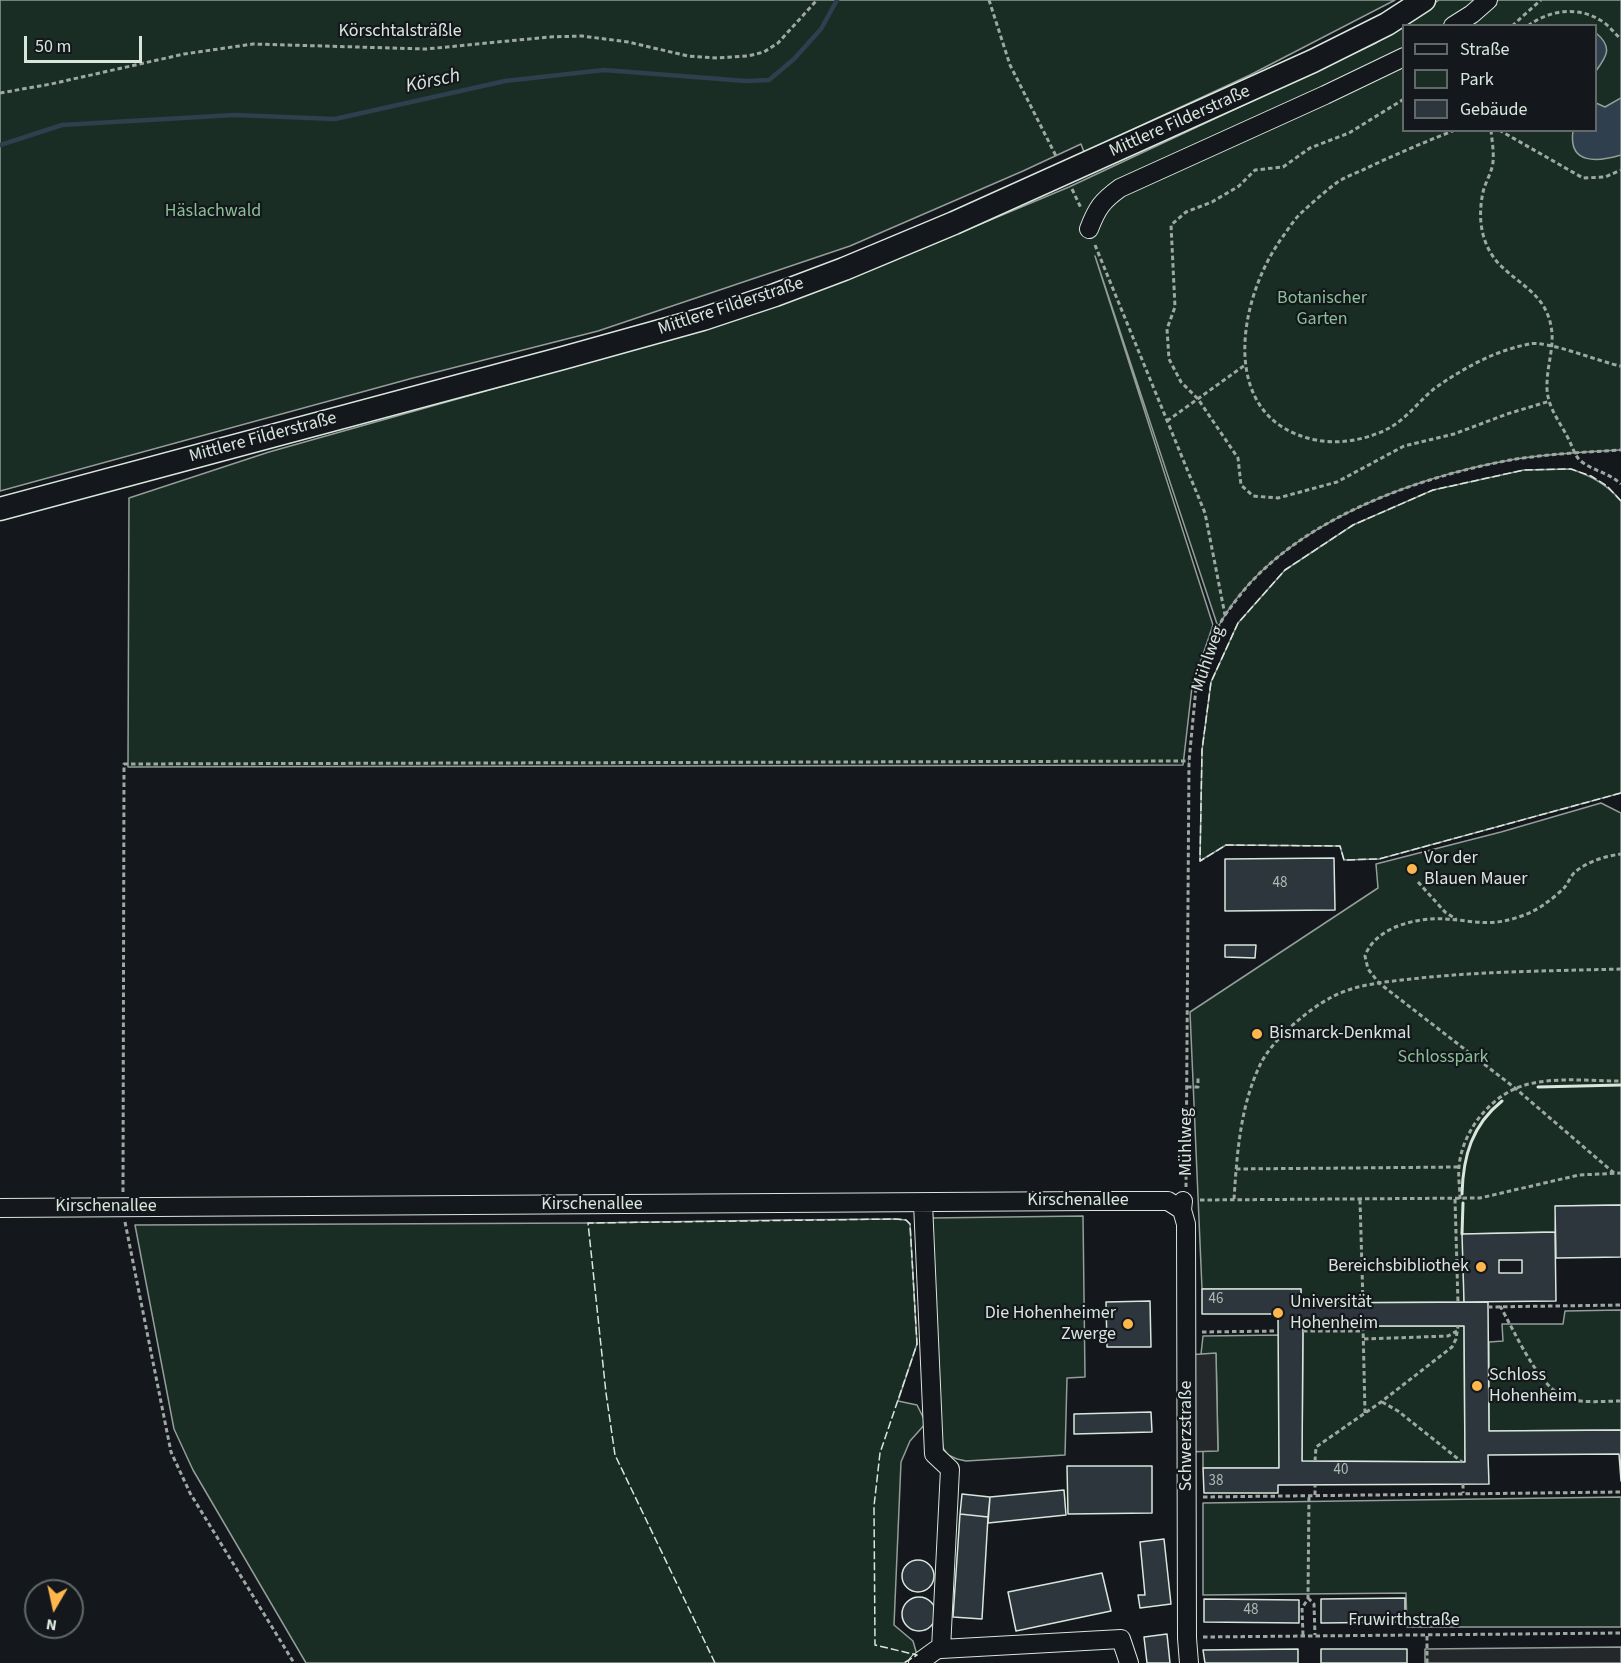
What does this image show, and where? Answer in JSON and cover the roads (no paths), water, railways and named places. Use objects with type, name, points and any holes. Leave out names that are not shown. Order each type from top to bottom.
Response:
[{"type":"main road","name":"Mittlere Filderstraße","points":[[0,509],[703,319],[844,269],[1065,173],[1342,48],[1387,24],[1424,0]]},
{"type":"street","points":[[1457,24],[1488,0]]},
{"type":"street","points":[[1089,229],[1103,200],[1120,188],[1402,58]]},
{"type":"street","name":"Kirschenallee","points":[[0,1208],[1168,1202],[1183,1205]]},
{"type":"street","points":[[923,1203],[934,1454],[950,1468],[941,1649]]},
{"type":"street","name":"Schwerzstraße","points":[[1183,1205],[1186,1224],[1186,1498],[1189,1663]]},
{"type":"street","points":[[918,1663],[941,1649],[1121,1639],[1129,1663]]},
{"type":"water","points":[[1597,34],[1606,47],[1603,61],[1597,70]]},
{"type":"water","points":[[1621,98],[1621,155],[1603,159],[1586,158],[1575,150],[1573,132],[1597,132],[1597,103],[1605,107]]},
{"type":"waterway","name":"Körsch","points":[[0,145],[62,125],[234,115],[335,119],[505,81],[604,70],[746,81],[769,80],[794,59],[821,29],[837,0]]},
{"type":"place","name":"Vor der Blauen Mauer","points":[[1412,869]]},
{"type":"place","name":"Bismarck-Denkmal","points":[[1257,1034]]},
{"type":"place","name":"Bereichsbibliothek","points":[[1481,1267]]},
{"type":"place","name":"Universität Hohenheim","points":[[1278,1313]]},
{"type":"place","name":"Die Hohenheimer Zwerge","points":[[1128,1324]]},
{"type":"place","name":"Schloss Hohenheim","points":[[1477,1386]]},
{"type":"park label","name":"Häslachwald","points":[[213,212]]},
{"type":"park label","name":"Botanischer Garten","points":[[1322,309]]},
{"type":"park label","name":"Schlosspark","points":[[1443,1058]]}]
